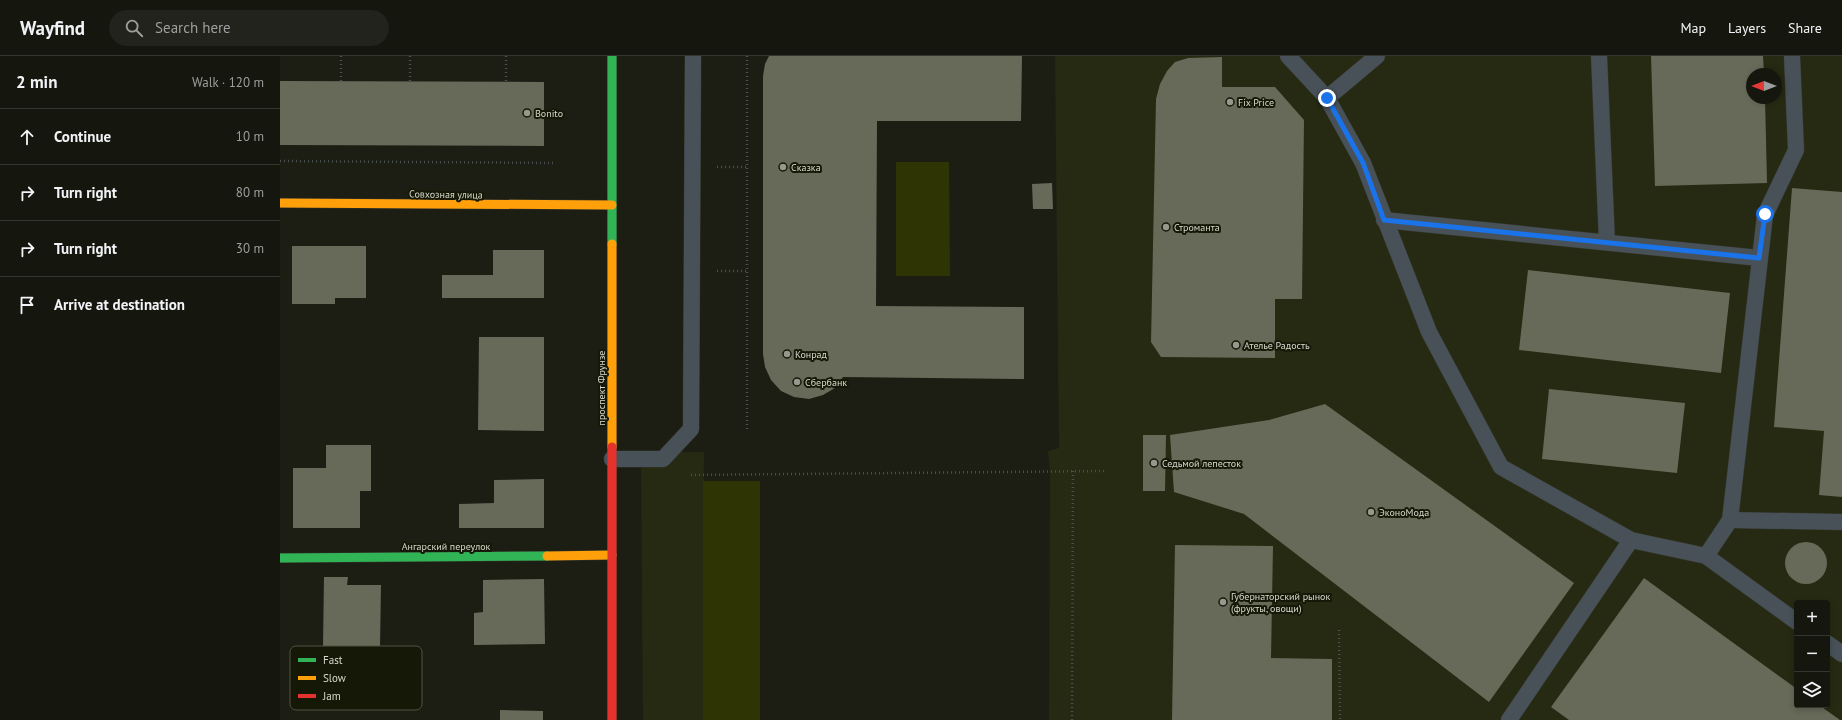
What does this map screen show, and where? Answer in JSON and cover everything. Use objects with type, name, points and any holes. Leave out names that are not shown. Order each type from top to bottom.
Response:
[{"type":"main road","name":"проспект Фрунзе","points":[[612,56],[612,720]]},
{"type":"main road","name":"Совхозная улица","points":[[280,204],[612,205]]},
{"type":"main road","name":"Ангарский переулок","points":[[280,558],[612,555]]},
{"type":"lane","points":[[612,460],[664,459],[691,429],[693,56]]},
{"type":"lane","points":[[1288,56],[1327,98],[1363,163],[1429,332],[1501,467],[1631,540],[1706,556],[1794,620]]},
{"type":"lane","points":[[1327,98],[1377,56]]},
{"type":"lane","points":[[1599,56],[1607,242]]},
{"type":"lane","points":[[1706,556],[1730,520],[1765,214],[1796,150],[1792,56]]},
{"type":"lane","points":[[1384,220],[1759,258]]},
{"type":"lane","points":[[1730,520],[1842,522]]},
{"type":"lane","points":[[1509,720],[1631,540]]},
{"type":"lane","points":[[1830,645],[1842,654]]},
{"type":"path","points":[[340,56],[340,81]]},
{"type":"path","points":[[410,56],[410,82]]},
{"type":"path","points":[[506,56],[506,82]]},
{"type":"path","points":[[747,56],[747,429]]},
{"type":"path","points":[[280,161],[553,163]]},
{"type":"path","points":[[1072,720],[1073,472]]},
{"type":"path","points":[[691,475],[1104,472]]},
{"type":"path","points":[[1339,630],[1340,720]]},
{"type":"shaded area","points":[[1055,56],[1842,56],[1842,720],[1049,720],[1050,472],[1048,451],[1059,448]]},
{"type":"shaded area","points":[[641,452],[704,452],[703,720],[643,720]]},
{"type":"green space","points":[[896,162],[949,162],[950,276],[896,276]]},
{"type":"green space","points":[[703,481],[760,481],[760,720],[703,720]]},
{"type":"building","points":[[769,56],[1022,56],[1021,121],[877,121],[876,306],[1024,307],[1024,379],[843,377],[835,388],[823,395],[809,399],[794,397],[781,391],[771,380],[765,367],[763,354],[763,76],[765,64]]},
{"type":"building","points":[[1651,56],[1763,56],[1764,68],[1746,68],[1746,104],[1765,104],[1767,183],[1655,186]]},
{"type":"building","points":[[1222,57],[1222,87],[1275,87],[1304,120],[1302,299],[1275,299],[1275,358],[1161,357],[1151,342],[1156,99],[1160,84],[1167,71],[1175,62],[1188,58]]},
{"type":"building","points":[[280,81],[544,82],[544,146],[280,145]]},
{"type":"building","points":[[1052,183],[1053,209],[1033,209],[1032,184]]},
{"type":"building","points":[[1792,188],[1842,192],[1842,497],[1819,495],[1824,431],[1774,427]]},
{"type":"building","points":[[292,246],[366,246],[366,298],[335,298],[335,304],[292,304]]},
{"type":"building","points":[[493,250],[544,250],[544,298],[442,298],[442,275],[493,275]]},
{"type":"building","points":[[1528,270],[1730,293],[1721,373],[1519,350]]},
{"type":"building","points":[[479,337],[544,337],[544,431],[478,430]]},
{"type":"building","points":[[1549,389],[1685,403],[1677,473],[1542,459]]},
{"type":"building","points":[[1325,404],[1574,583],[1489,702],[1244,514],[1174,492],[1170,435],[1269,420]]},
{"type":"building","name":"Седьмой лепесток","points":[[1143,435],[1166,435],[1165,491],[1143,491]]},
{"type":"building","points":[[326,445],[371,445],[371,491],[360,491],[360,528],[293,528],[293,468],[326,468]]},
{"type":"building","points":[[544,479],[544,528],[459,528],[459,504],[494,503],[494,480]]},
{"type":"building","points":[[1806,542],[1821,548],[1827,563],[1821,578],[1806,584],[1791,578],[1785,563],[1791,548]]},
{"type":"building","name":"Губернаторский рынок (фрукты, овощи)","points":[[1175,545],[1273,546],[1271,658],[1332,659],[1332,720],[1172,720]]},
{"type":"building","points":[[324,577],[348,577],[347,585],[381,585],[380,646],[323,646]]},
{"type":"building","points":[[1644,578],[1794,687],[1794,708],[1823,708],[1840,720],[1569,720],[1551,707]]},
{"type":"building","points":[[544,579],[545,644],[474,645],[474,613],[483,612],[483,580]]},
{"type":"building","points":[[500,710],[543,711],[543,720],[500,720]]},
{"type":"traffic: fast","points":[[612,56],[612,244]]},
{"type":"traffic: fast","points":[[280,558],[547,556]]},
{"type":"traffic: slow","points":[[280,203],[612,205]]},
{"type":"traffic: slow","points":[[612,244],[612,447]]},
{"type":"traffic: slow","points":[[547,556],[612,555]]},
{"type":"traffic: jam","points":[[612,447],[612,720]]},
{"type":"place","name":"Fix Price","points":[[1230,102]]},
{"type":"place","name":"Bonito","points":[[527,113]]},
{"type":"place","name":"Сказка","points":[[783,167]]},
{"type":"place","name":"Строманта","points":[[1166,227]]},
{"type":"place","name":"Ателье Радость","points":[[1236,345]]},
{"type":"place","name":"Конрад","points":[[787,354]]},
{"type":"place","name":"Сбербанк","points":[[797,382]]},
{"type":"place","name":"Седьмой лепесток","points":[[1154,463]]},
{"type":"place","name":"ЭконоМода","points":[[1371,512]]},
{"type":"place","name":"Губернаторский рынок (фрукты, овощи)","points":[[1223,602]]},
{"type":"route","points":[[1327,98],[1363,163],[1384,220],[1759,258],[1765,214]]}]
